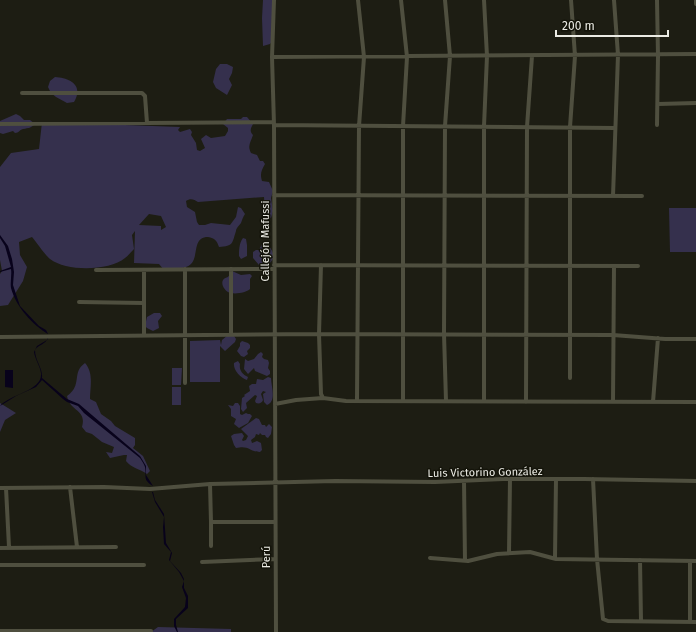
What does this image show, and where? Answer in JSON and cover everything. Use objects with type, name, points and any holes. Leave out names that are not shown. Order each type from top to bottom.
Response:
[{"type":"street","name":"Callejón Mafussi","points":[[274,0],[272,57],[274,124],[275,483]]},
{"type":"street","points":[[357,401],[358,126],[364,57],[358,0]]},
{"type":"street","points":[[401,0],[407,56],[403,126],[403,401]]},
{"type":"street","points":[[444,0],[450,56],[444,126],[444,334],[446,401]]},
{"type":"street","points":[[484,0],[487,56],[484,126],[484,401]]},
{"type":"street","points":[[570,378],[570,127],[575,56],[571,0]]},
{"type":"street","points":[[613,196],[618,55],[614,0]]},
{"type":"street","points":[[657,0],[657,125]]},
{"type":"street","points":[[272,57],[658,56],[696,54]]},
{"type":"street","points":[[526,402],[527,126],[532,56]]},
{"type":"street","points":[[22,93],[142,93],[145,96],[147,123]]},
{"type":"street","points":[[658,104],[696,103]]},
{"type":"street","points":[[0,124],[147,123],[615,128]]},
{"type":"street","points":[[274,195],[642,196]]},
{"type":"street","points":[[321,265],[319,334],[321,394],[324,398]]},
{"type":"street","points":[[96,270],[231,269],[321,265],[638,266]]},
{"type":"street","points":[[613,402],[614,266]]},
{"type":"street","points":[[185,269],[184,335],[186,383]]},
{"type":"street","points":[[231,269],[231,334]]},
{"type":"street","points":[[144,270],[144,335]]},
{"type":"street","points":[[79,302],[144,303]]},
{"type":"street","points":[[0,337],[231,334],[527,334],[613,335],[696,339]]},
{"type":"street","points":[[653,402],[658,338]]},
{"type":"street","points":[[275,404],[296,400],[324,398],[346,401],[696,402]]},
{"type":"street","points":[[554,558],[556,479]]},
{"type":"street","points":[[593,479],[597,559],[603,619],[608,621],[696,622]]},
{"type":"street","name":"Luis Victorino González","points":[[0,488],[70,487],[150,489],[210,484],[343,481],[427,482],[593,479],[696,481]]},
{"type":"street","points":[[509,553],[510,480]]},
{"type":"street","points":[[464,481],[466,561]]},
{"type":"street","name":"Perú","points":[[275,483],[276,632]]},
{"type":"street","points":[[210,484],[211,546]]},
{"type":"street","points":[[70,487],[77,547]]},
{"type":"street","points":[[6,488],[9,547]]},
{"type":"street","points":[[211,522],[275,522]]},
{"type":"street","points":[[0,548],[116,547]]},
{"type":"street","points":[[430,558],[466,561],[498,554],[530,552],[554,558],[696,561]]},
{"type":"street","points":[[202,562],[275,559]]},
{"type":"street","points":[[640,560],[641,621]]},
{"type":"street","points":[[690,561],[690,622]]},
{"type":"street","points":[[0,565],[144,565]]},
{"type":"street","points":[[0,631],[151,631]]},
{"type":"shaded area","points":[[263,0],[274,0],[274,39],[270,44],[263,46],[262,18]]},
{"type":"shaded area","points":[[220,64],[227,64],[233,67],[229,79],[232,85],[227,95],[216,88],[213,82],[216,69]]},
{"type":"shaded area","points":[[55,77],[66,79],[74,84],[77,91],[77,96],[74,102],[67,103],[51,93],[48,87],[50,81]]},
{"type":"shaded area","points":[[16,114],[24,120],[30,120],[35,124],[16,133],[13,131],[3,134],[0,133],[0,121]]},
{"type":"shaded area","points":[[243,117],[247,117],[253,124],[251,131],[253,135],[249,148],[251,153],[257,155],[260,161],[263,161],[265,164],[261,176],[262,181],[269,182],[273,191],[271,198],[273,211],[271,218],[268,219],[265,214],[264,197],[198,202],[189,199],[186,201],[187,207],[195,212],[199,225],[211,223],[230,225],[236,217],[238,207],[241,208],[245,214],[241,223],[236,229],[233,241],[230,245],[219,247],[214,239],[210,237],[203,238],[198,243],[195,256],[191,264],[182,268],[164,270],[159,264],[134,263],[135,231],[132,235],[134,249],[126,257],[109,265],[88,268],[77,268],[57,263],[48,257],[32,237],[19,242],[20,255],[27,267],[23,281],[8,305],[0,306],[0,274],[2,271],[0,260],[0,167],[11,153],[39,149],[42,122],[180,127],[178,130],[180,132],[190,129],[192,132],[191,135],[196,143],[197,150],[200,151],[205,148],[201,139],[206,135],[211,138],[225,136],[228,128],[223,124],[227,119],[241,119]],"holes":[[[149,214],[161,216],[166,227],[161,230],[161,226],[139,225]]]},
{"type":"shaded area","points":[[669,208],[696,208],[696,252],[670,252]]},
{"type":"shaded area","points":[[0,235],[8,246],[12,259],[14,272],[13,285],[20,306],[39,326],[46,330],[48,334],[26,315],[21,309],[13,295],[11,288],[11,269],[0,272],[11,267]]},
{"type":"shaded area","points":[[243,238],[246,239],[247,256],[241,259],[239,256],[239,249]]},
{"type":"shaded area","points":[[262,244],[268,245],[274,256],[272,261],[267,266],[259,265],[253,258],[253,252],[259,250]]},
{"type":"shaded area","points":[[232,271],[241,275],[250,274],[252,276],[250,279],[250,289],[246,292],[236,293],[230,293],[226,290],[222,282]]},
{"type":"shaded area","points":[[154,313],[160,313],[162,316],[158,321],[159,328],[153,331],[145,326],[147,317]]},
{"type":"shaded area","points":[[228,335],[234,336],[236,339],[235,342],[225,351],[220,346],[220,382],[190,382],[190,341],[220,340],[221,345],[222,340]]},
{"type":"shaded area","points":[[47,340],[35,350],[37,346]]},
{"type":"shaded area","points":[[242,341],[250,345],[250,348],[247,351],[248,354],[244,357],[237,351]]},
{"type":"shaded area","points":[[261,352],[263,354],[262,357],[268,360],[270,374],[267,376],[255,371],[254,368],[248,374],[244,369],[245,359],[248,361],[254,359]]},
{"type":"shaded area","points":[[238,361],[241,372],[248,377],[247,380],[236,371],[234,363]]},
{"type":"shaded area","points":[[85,363],[91,376],[90,399],[96,402],[101,414],[115,426],[135,438],[135,445],[133,448],[143,456],[150,471],[147,474],[128,463],[126,461],[127,455],[110,458],[106,452],[112,453],[114,447],[102,442],[92,434],[86,432],[82,427],[82,417],[71,405],[67,396],[75,388],[77,375]]},
{"type":"shaded area","points":[[172,368],[182,368],[181,385],[172,385]]},
{"type":"shaded area","points":[[40,369],[42,378],[67,399],[79,404],[140,456],[146,466],[146,475],[153,486],[146,480],[145,467],[140,458],[84,413],[78,406],[67,402],[42,380],[36,387],[25,392],[32,388],[40,379]]},
{"type":"shaded area","points":[[5,370],[13,370],[13,388],[5,387]]},
{"type":"shaded area","points":[[268,377],[271,378],[273,393],[270,403],[267,405],[264,402],[263,394],[266,392],[263,391],[261,394],[263,400],[262,402],[256,403],[255,401],[257,396],[255,395],[246,403],[247,408],[243,412],[241,409],[242,398],[250,391],[249,386],[256,384],[257,379],[263,380]]},
{"type":"shaded area","points":[[172,387],[181,387],[181,405],[172,405]]},
{"type":"shaded area","points":[[23,393],[0,406],[11,398]]},
{"type":"shaded area","points":[[0,403],[16,413],[5,420],[0,432]]},
{"type":"shaded area","points":[[235,403],[238,403],[240,406],[240,414],[242,415],[246,413],[252,416],[248,423],[239,428],[234,424],[236,419],[231,416],[231,409],[228,405],[233,406]]},
{"type":"shaded area","points":[[256,418],[259,419],[262,425],[265,425],[266,427],[269,424],[272,427],[271,434],[268,438],[260,433],[259,435],[256,434],[251,440],[252,443],[257,441],[261,443],[262,450],[260,452],[244,447],[236,448],[231,436],[242,433],[244,436],[242,440],[246,440],[248,436],[241,429]]},
{"type":"shaded area","points":[[152,492],[164,514],[166,543],[172,553],[170,561],[181,573],[184,581],[169,560],[171,552],[164,544],[164,517],[155,502]]},
{"type":"shaded area","points":[[184,581],[184,588],[188,596],[188,608],[176,619],[177,632],[174,626],[174,619],[185,607],[186,598],[182,587]]},
{"type":"shaded area","points":[[158,627],[231,629],[231,632],[151,632]]}]
